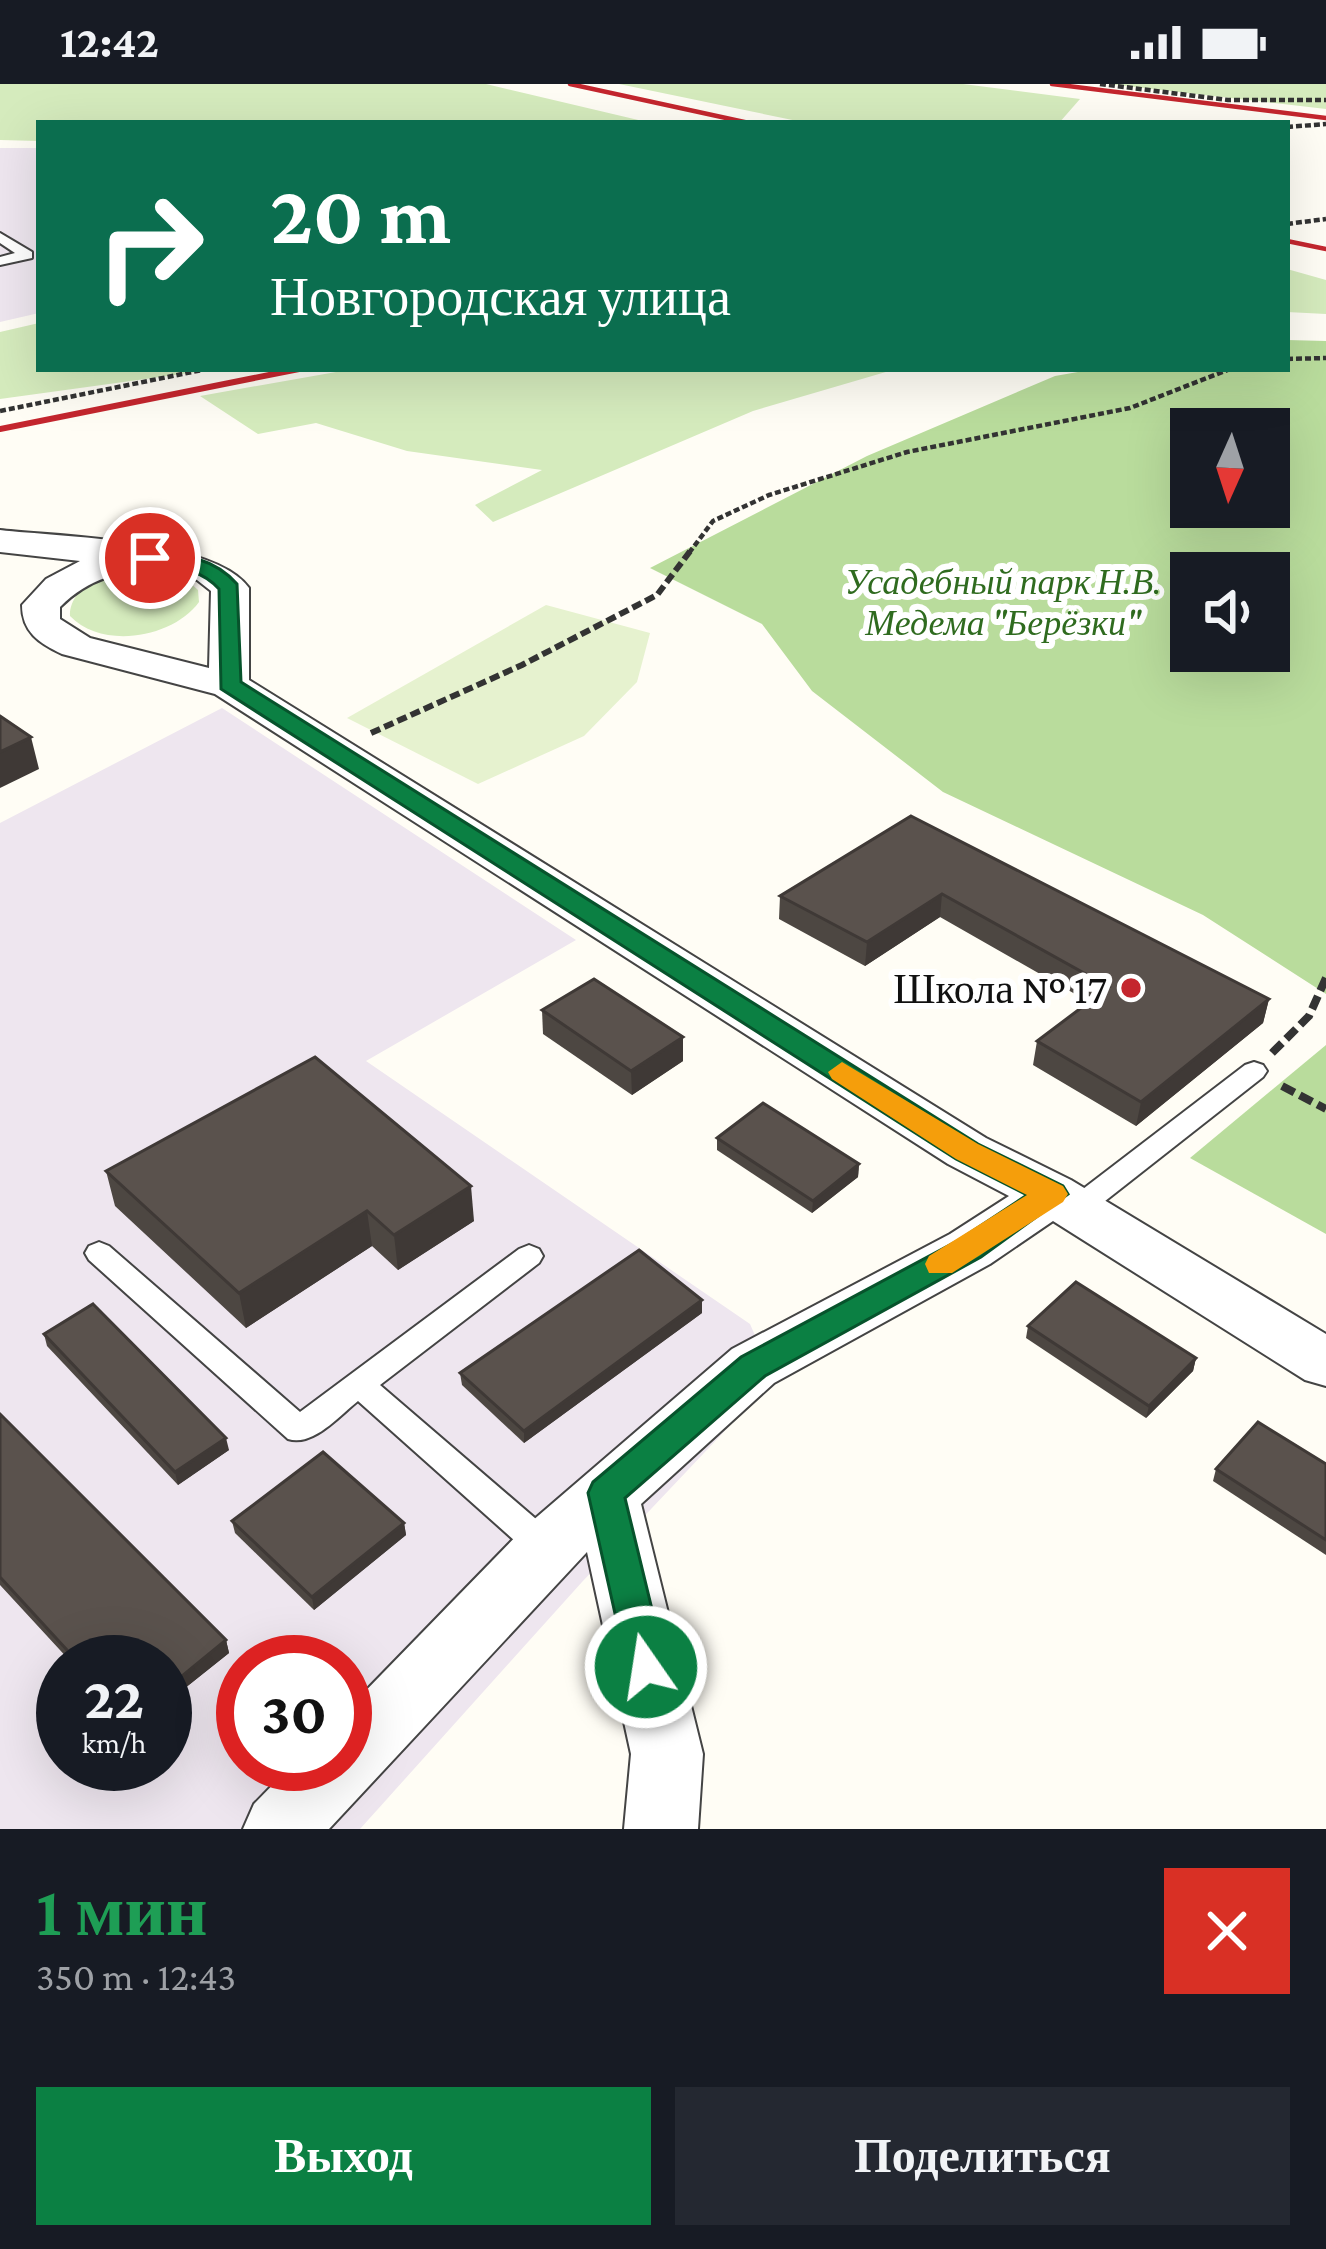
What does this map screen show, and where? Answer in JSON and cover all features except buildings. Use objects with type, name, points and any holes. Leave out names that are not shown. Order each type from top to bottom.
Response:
[{"type":"street","points":[[0,544],[187,561],[215,572],[230,588],[229,685]]},
{"type":"street","points":[[0,544],[41,605],[41,621],[53,635],[229,685],[967,1151],[1064,1202],[1326,1363]]},
{"type":"street","points":[[41,605],[75,575],[150,558]]},
{"type":"street","points":[[107,650],[176,642],[209,627],[228,608]]},
{"type":"street","points":[[372,1733],[547,1549],[753,1366],[1064,1202]]},
{"type":"street","points":[[606,1493],[667,1754],[662,1829]]},
{"type":"street","points":[[280,1829],[316,1791]]},
{"type":"lane","points":[[0,236],[27,255],[0,261]]},
{"type":"lane","points":[[1064,1202],[1254,1071]]},
{"type":"lane","points":[[99,1253],[299,1430],[529,1256]]},
{"type":"lane","points":[[359,1384],[547,1549]]},
{"type":"path","points":[[1100,84],[1228,100],[1326,100]]},
{"type":"path","points":[[1290,127],[1326,124]]},
{"type":"path","points":[[1290,222],[1326,219]]},
{"type":"path","points":[[1290,359],[1326,358]]},
{"type":"path","points":[[0,411],[192,372]]},
{"type":"path","points":[[386,727],[657,595],[713,521],[769,495],[907,452],[1130,408],[1222,372]]},
{"type":"path","points":[[1326,978],[1309,1016],[1254,1071],[1326,1109]]},
{"type":"shaded area","points":[[0,148],[36,148],[36,314],[0,322]]},
{"type":"shaded area","points":[[222,708],[576,940],[366,1061],[750,1324],[774,1379],[582,1582],[360,1829],[0,1829],[0,823]]},
{"type":"green space","points":[[0,84],[486,84],[638,120],[36,120],[36,141],[0,140]]},
{"type":"green space","points":[[619,84],[963,84],[1080,99],[1062,120],[793,120]]},
{"type":"green space","points":[[1108,84],[1326,84],[1326,109]]},
{"type":"green space","points":[[1290,270],[1326,280],[1326,314],[1290,312]]},
{"type":"green space","points":[[36,324],[36,372],[196,372],[0,399],[0,332]]},
{"type":"green space","name":"Усадебный парк Н.В. Медема \"Берёзки\"","points":[[1290,340],[1326,341],[1326,994],[1203,915],[943,792],[812,691],[762,624],[650,568],[867,456],[1055,376],[1078,372],[1290,372]]},
{"type":"green space","points":[[336,372],[886,372],[753,411],[493,522],[475,505],[542,470],[407,451],[316,423],[258,434],[200,396]]},
{"type":"green space","points":[[146,572],[187,580],[198,590],[199,602],[172,624],[137,635],[100,633],[70,616],[72,604],[87,587]]},
{"type":"green space","points":[[546,605],[650,633],[637,682],[584,736],[478,784],[347,718]]},
{"type":"green space","points":[[1326,1045],[1326,1234],[1190,1158]]},
{"type":"railway","points":[[570,84],[735,120]]},
{"type":"railway","points":[[1052,84],[1326,118]]},
{"type":"railway","points":[[1290,242],[1326,249]]},
{"type":"railway","points":[[0,429],[284,372]]},
{"type":"slow traffic","points":[[842,1072],[967,1151],[1052,1194],[941,1264]]},
{"type":"place","name":"Школа № 17","points":[[1131,988]]},
{"type":"route","points":[[150,558],[187,561],[215,572],[230,588],[229,685],[967,1151],[1052,1194],[970,1249],[753,1366],[606,1493],[646,1667]]}]
